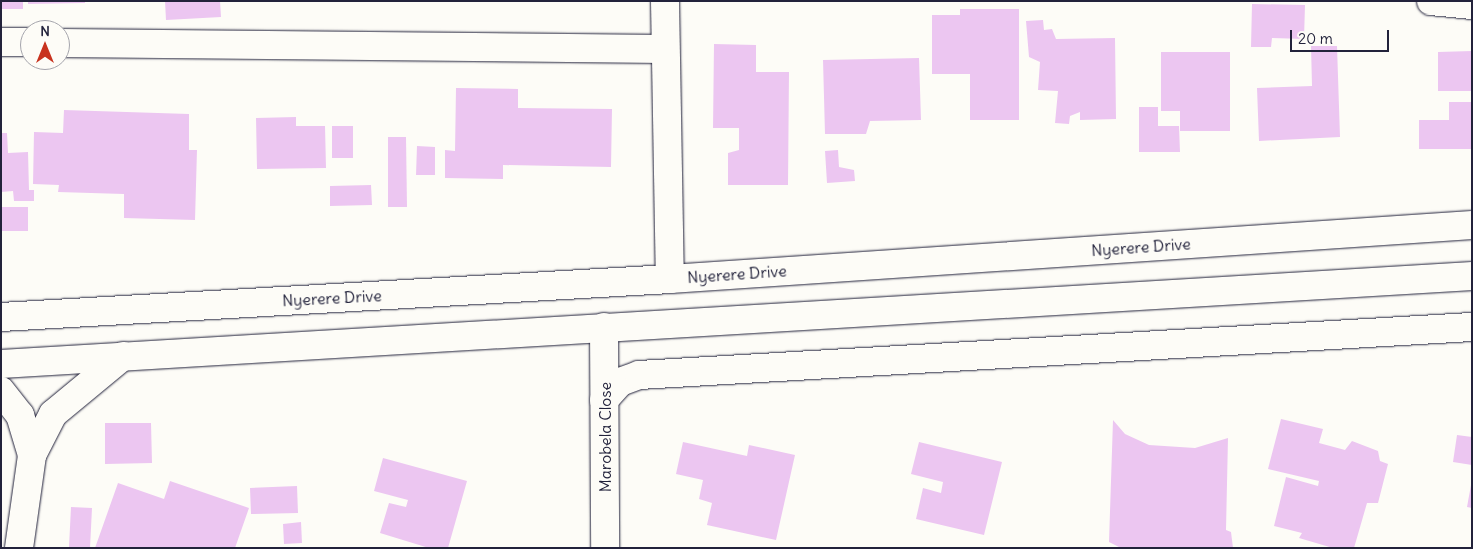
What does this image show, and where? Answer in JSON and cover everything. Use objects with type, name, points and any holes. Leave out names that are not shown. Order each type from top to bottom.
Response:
[{"type":"main road","points":[[665,1],[664,49],[670,279]]},
{"type":"main road","points":[[1431,1],[1472,5]]},
{"type":"main road","points":[[1,42],[20,42]]},
{"type":"main road","points":[[70,43],[664,49]]},
{"type":"main road","name":"Nyerere Drive","points":[[1,317],[670,279],[1472,225]]},
{"type":"main road","points":[[1,364],[1472,276]]},
{"type":"main road","name":"Marobela Close","points":[[604,327],[605,548]]},
{"type":"main road","points":[[604,400],[620,382],[639,375],[1472,327]]},
{"type":"main road","points":[[13,543],[32,455],[53,414],[123,356]]},
{"type":"main road","points":[[1,391],[20,415],[32,455]]},
{"type":"building","points":[[1,1],[23,1],[23,9],[1,9]]},
{"type":"building","points":[[28,1],[85,1],[85,3],[28,4]]},
{"type":"building","points":[[165,1],[220,1],[221,17],[166,20]]},
{"type":"building","points":[[1252,4],[1305,5],[1304,39],[1272,38],[1271,47],[1251,47]]},
{"type":"building","points":[[960,9],[1019,9],[1019,120],[970,120],[970,74],[932,74],[932,15],[960,15]]},
{"type":"building","points":[[1043,20],[1044,30],[1052,29],[1056,39],[1115,38],[1116,119],[1080,120],[1080,112],[1070,116],[1069,124],[1055,123],[1058,91],[1038,90],[1040,62],[1029,57],[1026,21]]},
{"type":"building","points":[[714,44],[756,45],[756,72],[789,72],[788,185],[728,185],[728,153],[739,150],[739,128],[713,128]]},
{"type":"building","points":[[1311,46],[1337,46],[1340,137],[1259,141],[1257,88],[1312,86]]},
{"type":"building","points":[[1472,51],[1472,91],[1438,91],[1438,52]]},
{"type":"building","points":[[1161,52],[1230,52],[1230,131],[1180,131],[1180,111],[1161,111]]},
{"type":"building","points":[[919,58],[921,120],[870,121],[866,134],[825,134],[823,60]]},
{"type":"building","points":[[456,88],[518,89],[518,108],[612,109],[611,167],[503,165],[503,179],[445,178],[445,150],[455,151]]},
{"type":"building","points":[[1449,102],[1472,102],[1472,149],[1419,149],[1419,120],[1449,120]]},
{"type":"building","points":[[1139,107],[1158,107],[1158,126],[1179,126],[1180,152],[1139,152]]},
{"type":"building","points":[[64,110],[189,114],[189,150],[197,150],[195,220],[124,218],[124,194],[58,192],[59,185],[33,184],[34,132],[63,133]]},
{"type":"building","points":[[296,117],[296,126],[325,126],[326,168],[257,169],[256,118]]},
{"type":"building","points":[[332,126],[353,126],[353,158],[332,158]]},
{"type":"building","points":[[1,133],[7,133],[8,153],[28,152],[29,190],[34,190],[34,201],[14,201],[13,191],[1,192]]},
{"type":"building","points":[[388,137],[406,137],[407,207],[388,207]]},
{"type":"building","points":[[417,146],[435,147],[435,175],[416,175]]},
{"type":"building","points":[[838,150],[839,167],[854,170],[855,181],[827,183],[825,151]]},
{"type":"building","points":[[371,185],[372,205],[330,206],[330,186]]},
{"type":"building","points":[[1,207],[28,207],[28,231],[1,231]]},
{"type":"building","points":[[1281,419],[1323,429],[1319,443],[1345,450],[1352,441],[1378,451],[1380,461],[1388,464],[1378,503],[1367,503],[1354,548],[1333,548],[1299,538],[1302,533],[1274,526],[1286,477],[1318,486],[1319,481],[1268,469]]},
{"type":"building","points":[[1113,420],[1125,434],[1149,445],[1195,448],[1228,438],[1226,530],[1231,532],[1233,548],[1121,548],[1109,542]]},
{"type":"building","points":[[105,423],[151,423],[152,463],[105,464]]},
{"type":"building","points":[[1457,435],[1472,437],[1472,465],[1453,462]]},
{"type":"building","points":[[683,442],[747,456],[749,445],[795,455],[776,540],[707,525],[712,503],[699,499],[703,480],[676,474]]},
{"type":"building","points":[[919,442],[1002,462],[984,535],[916,519],[923,488],[941,493],[943,482],[911,474]]},
{"type":"building","points":[[383,458],[467,481],[448,548],[429,548],[380,533],[389,503],[406,507],[408,500],[374,491]]},
{"type":"building","points":[[170,481],[249,508],[235,548],[95,548],[118,483],[164,499]]},
{"type":"building","points":[[1472,485],[1472,508],[1467,507]]},
{"type":"building","points":[[297,486],[298,513],[251,514],[250,488]]},
{"type":"building","points":[[71,507],[92,508],[90,548],[69,547]]},
{"type":"building","points":[[301,522],[302,543],[284,544],[283,524]]}]
